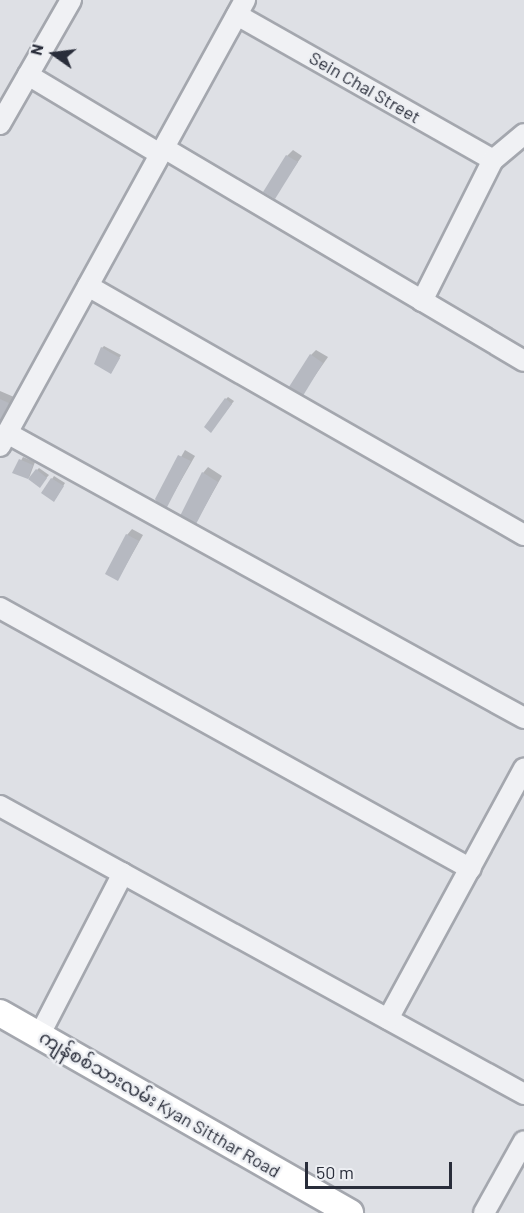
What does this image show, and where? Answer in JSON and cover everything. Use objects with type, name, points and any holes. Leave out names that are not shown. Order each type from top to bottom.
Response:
[{"type":"main road","name":"ကျန်စစ်သားလမ်း Kyan Sitthar Road","points":[[0,1013],[350,1213]]},
{"type":"street","points":[[0,124],[71,0]]},
{"type":"street","points":[[241,7],[3,440],[524,718]]},
{"type":"street","name":"Sein Chal Street","points":[[241,7],[493,160]]},
{"type":"street","points":[[28,75],[524,361]]},
{"type":"street","points":[[422,301],[493,160],[524,134]]},
{"type":"street","points":[[88,286],[524,535]]},
{"type":"street","points":[[0,608],[471,869]]},
{"type":"street","points":[[387,1019],[524,769]]},
{"type":"street","points":[[0,806],[524,1094]]},
{"type":"street","points":[[39,1036],[123,873]]},
{"type":"street","points":[[484,1213],[524,1141]]},
{"type":"building","points":[[286,155],[298,162],[275,199],[263,192]]},
{"type":"building","points":[[101,347],[120,358],[111,374],[94,364]]},
{"type":"building","points":[[310,354],[323,363],[301,399],[287,390]]},
{"type":"building","points":[[225,398],[232,404],[211,433],[204,427]]},
{"type":"building","points":[[0,399],[9,403],[0,422]]},
{"type":"building","points":[[178,455],[191,461],[164,513],[155,499]]},
{"type":"building","points":[[19,459],[33,465],[28,479],[12,473]]},
{"type":"building","points":[[36,469],[47,478],[40,488],[28,479]]},
{"type":"building","points":[[202,472],[218,482],[195,526],[179,518]]},
{"type":"building","points":[[51,478],[64,486],[54,502],[41,493]]},
{"type":"building","points":[[126,534],[139,541],[118,581],[105,574]]}]
